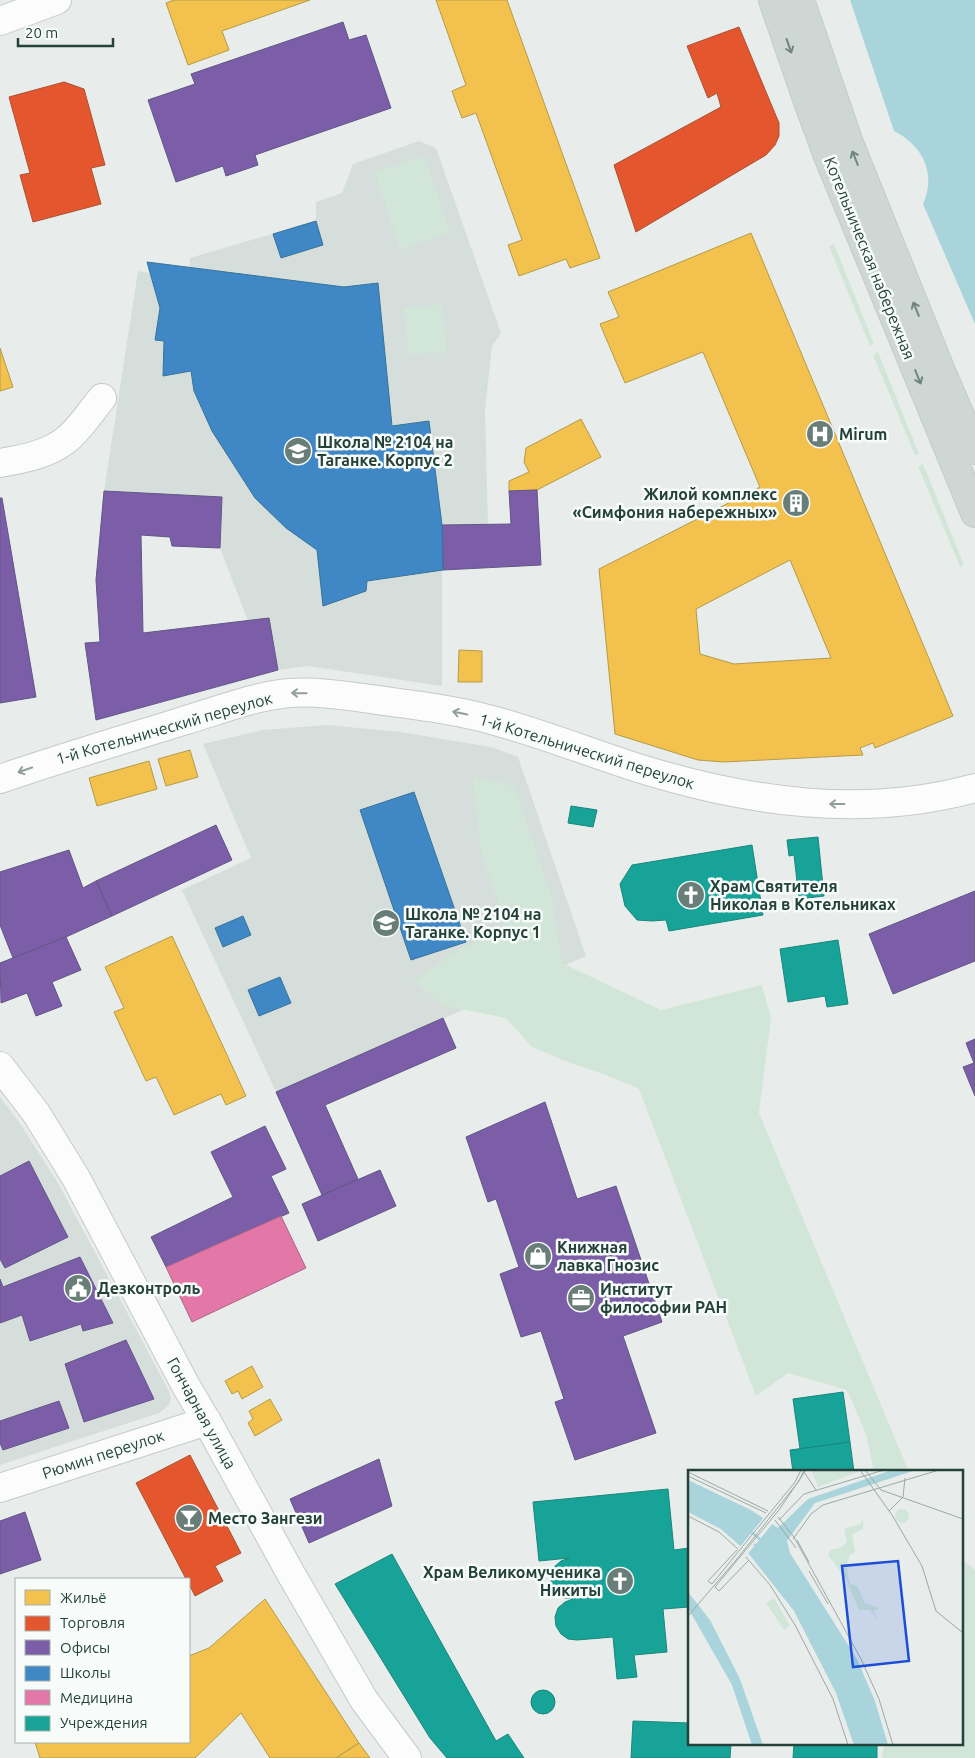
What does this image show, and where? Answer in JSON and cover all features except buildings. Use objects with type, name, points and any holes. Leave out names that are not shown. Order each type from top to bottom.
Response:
[{"type":"main road","name":"Котельническая набережная","points":[[773,0],[828,156],[975,513]]},
{"type":"main road","name":"Котельническая набережная","points":[[800,0],[849,143],[943,376],[975,450]]},
{"type":"street","points":[[0,21],[57,0]]},
{"type":"street","points":[[0,463],[29,458],[53,449],[68,439],[102,398]]},
{"type":"street","name":"1-й Котельнический переулок","points":[[0,778],[241,704],[289,693],[319,694],[422,706],[497,721],[565,742],[637,768],[713,789],[773,800],[828,804],[886,804],[953,794],[975,788]]},
{"type":"street","name":"Гончарная улица","points":[[0,1066],[36,1113],[76,1178],[178,1370],[292,1574],[364,1700],[407,1758]]},
{"type":"street","name":"Рюмин переулок","points":[[0,1488],[207,1420]]},
{"type":"shaded area","name":"Школа № 2104 на Таганке. Корпус 2","points":[[419,141],[436,148],[501,333],[492,346],[485,410],[488,525],[442,525],[442,686],[308,666],[278,670],[269,618],[248,621],[220,548],[222,497],[104,491],[138,271],[150,273],[147,262],[189,268],[190,258],[316,221],[316,202],[342,193],[353,164]]},
{"type":"shaded area","name":"Школа № 2104 на Таганке. Корпус 1","points":[[327,725],[401,732],[491,747],[518,757],[586,956],[276,1092],[182,890],[251,858],[203,744],[262,730]]},
{"type":"shaded area","points":[[0,1097],[19,1122],[58,1183],[171,1398],[169,1405],[159,1413],[0,1465]]},
{"type":"green space","points":[[424,156],[450,233],[400,249],[375,172]]},
{"type":"green space","points":[[834,244],[874,344],[870,346],[829,246]]},
{"type":"green space","points":[[442,304],[447,351],[409,355],[404,308]]},
{"type":"green space","points":[[878,352],[919,454],[915,455],[873,355]]},
{"type":"green space","points":[[923,464],[964,565],[960,567],[918,466]]},
{"type":"green space","points":[[473,777],[514,786],[551,895],[562,963],[661,1010],[762,985],[771,1018],[759,1113],[908,1470],[874,1470],[866,1434],[847,1390],[788,1373],[756,1396],[639,1089],[532,1047],[506,1018],[445,1006],[414,982],[455,951],[507,928],[481,851]]},
{"type":"green space","points":[[962,1560],[975,1570],[975,1758],[882,1758],[884,1746],[962,1746]]},
{"type":"water","points":[[850,0],[975,0],[975,324],[923,204],[927,193],[928,181],[924,161],[912,144],[894,131]]},
{"type":"place","name":"Mirum","points":[[820,434]]},
{"type":"place","name":"Школа № 2104 на Таганке. Корпус 2","points":[[298,451]]},
{"type":"place","name":"Жилой комплекс «Симфония набережных»","points":[[796,503]]},
{"type":"place","name":"Храм Святителя Николая в Котельниках","points":[[691,895]]},
{"type":"place","name":"Школа № 2104 на Таганке. Корпус 1","points":[[386,923]]},
{"type":"place","name":"Книжная лавка Гнозис","points":[[538,1256]]},
{"type":"place","name":"Дезконтроль","points":[[78,1288]]},
{"type":"place","name":"Институт философии РАН","points":[[581,1298]]},
{"type":"place","name":"Место Зангези","points":[[189,1518]]},
{"type":"place","name":"Храм Великомученика Никиты","points":[[620,1581]]}]
